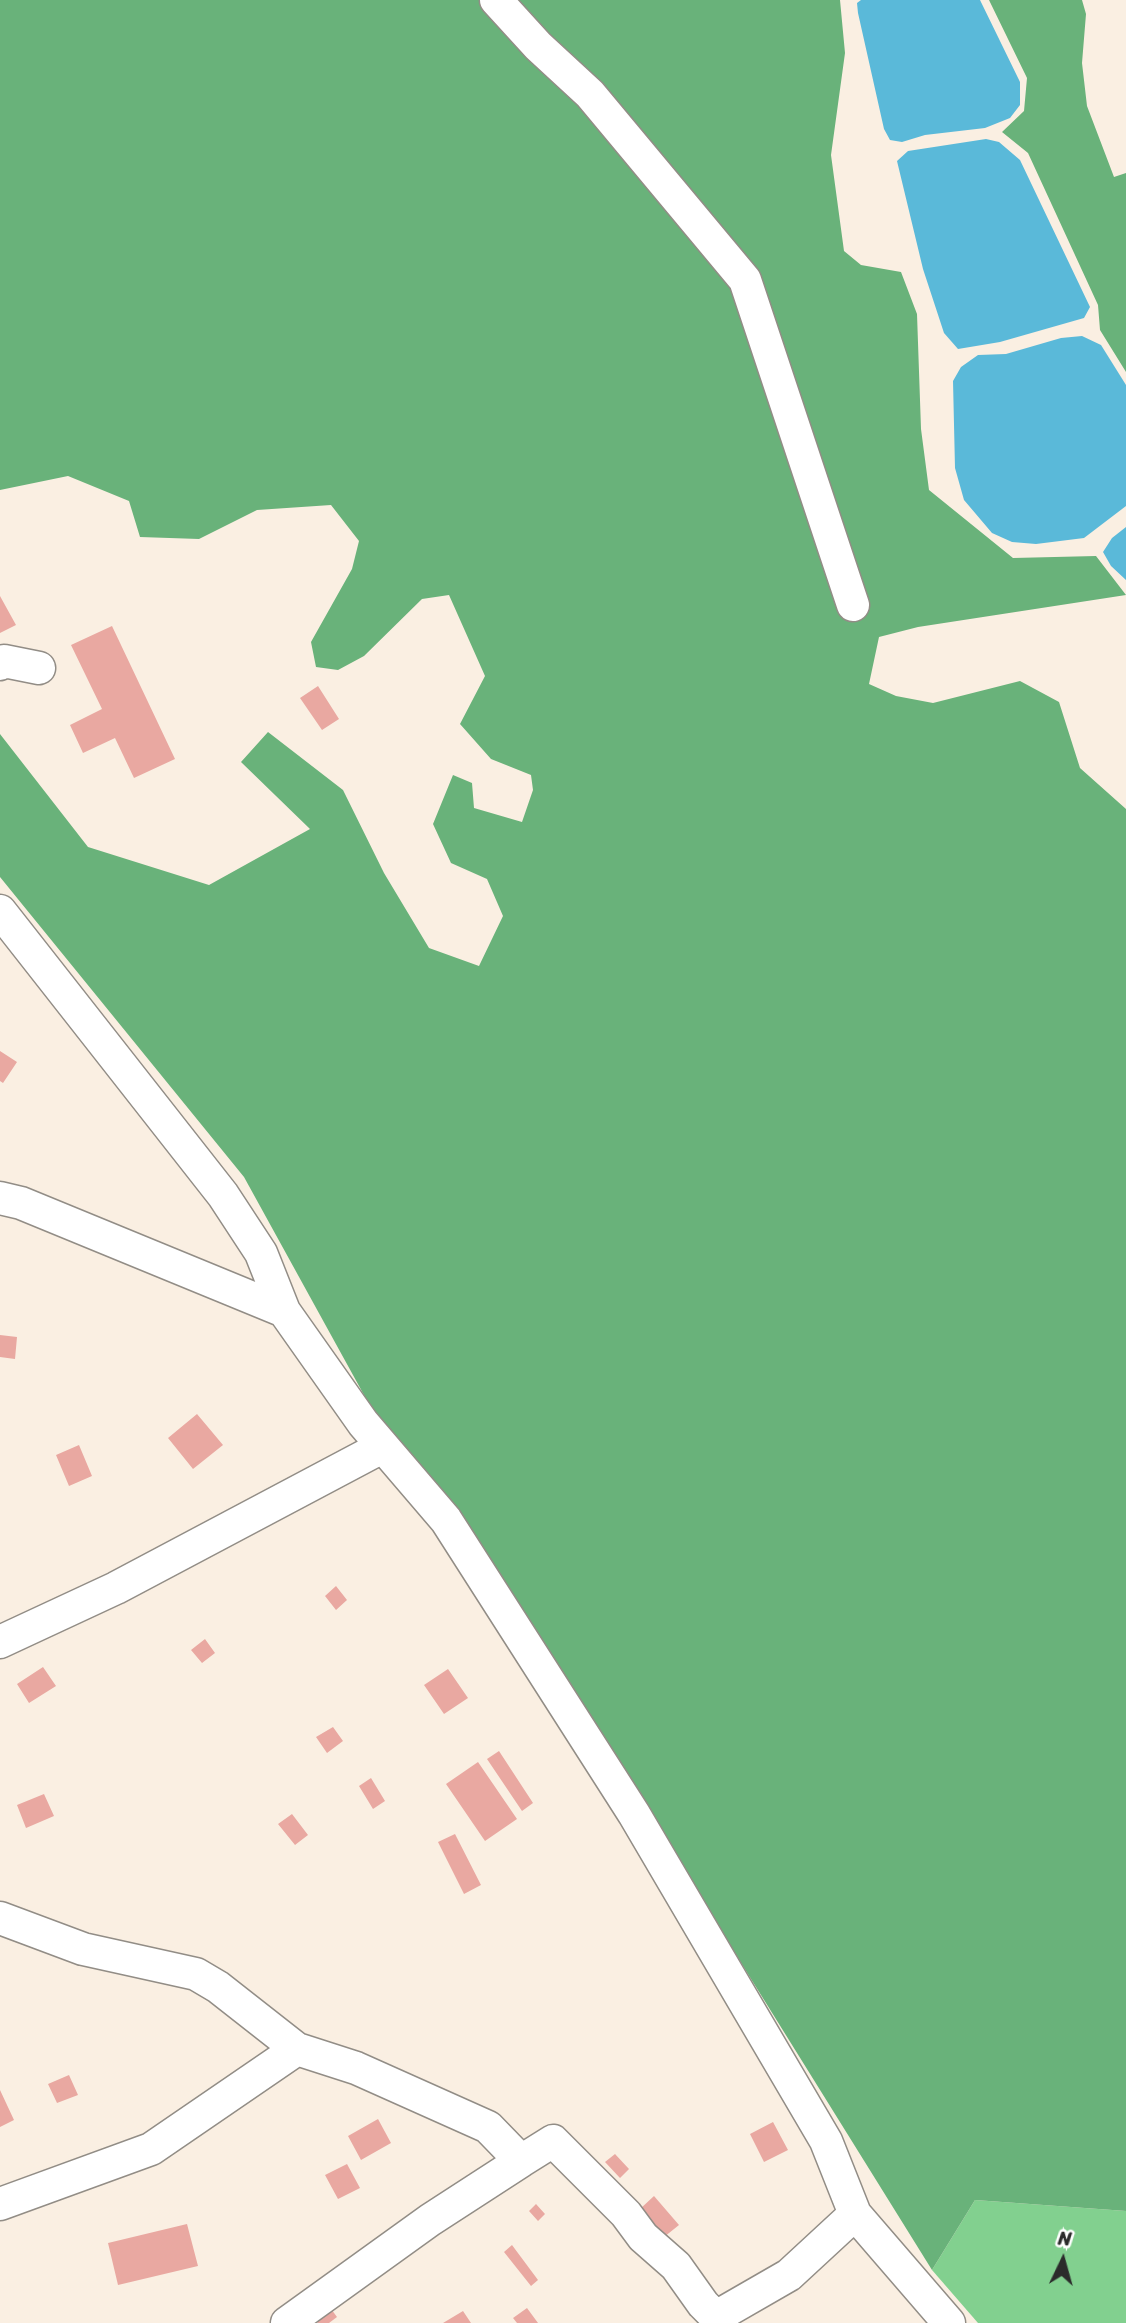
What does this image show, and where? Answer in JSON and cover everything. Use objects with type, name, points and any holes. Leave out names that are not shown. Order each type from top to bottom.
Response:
[{"type":"street","points":[[496,0],[590,94],[745,280],[853,605]]},
{"type":"street","points":[[0,664],[4,661],[38,668]]},
{"type":"street","points":[[0,911],[223,1195],[261,1254],[284,1311],[382,1447],[446,1520],[634,1814],[826,2141],[855,2214],[949,2323]]},
{"type":"street","points":[[0,1198],[21,1203],[284,1311]]},
{"type":"street","points":[[0,1642],[116,1588],[382,1447]]},
{"type":"street","points":[[0,1918],[83,1949],[196,1974],[218,1987],[297,2049],[356,2068],[488,2127],[522,2161]]},
{"type":"street","points":[[0,2204],[151,2149],[297,2049]]},
{"type":"street","points":[[287,2323],[430,2220],[553,2141],[626,2214],[643,2237],[676,2266],[712,2320],[789,2275],[855,2214]]},
{"type":"green space","points":[[0,0],[840,0],[845,53],[831,155],[844,251],[861,265],[901,272],[917,314],[921,429],[929,490],[1013,558],[1096,556],[1126,595],[918,627],[879,637],[869,684],[896,696],[933,703],[1020,681],[1059,702],[1080,768],[1126,809],[1126,2211],[975,2200],[932,2270],[460,1511],[375,1415],[244,1177],[0,877],[0,734],[88,847],[209,885],[310,829],[241,762],[268,732],[343,790],[384,873],[429,948],[479,966],[503,916],[487,879],[451,863],[433,824],[453,775],[472,783],[474,808],[522,822],[533,790],[531,775],[491,759],[460,724],[485,676],[449,595],[422,599],[364,656],[338,670],[316,667],[311,642],[352,569],[359,541],[331,505],[257,510],[199,539],[140,537],[129,501],[68,476],[0,490]]},
{"type":"green space","points":[[989,0],[1082,0],[1086,14],[1082,63],[1087,106],[1114,177],[1126,173],[1126,372],[1100,330],[1098,305],[1028,153],[1002,132],[1024,111],[1027,78]]},
{"type":"green space","points":[[975,2200],[1126,2211],[1126,2323],[978,2323],[932,2270]]},
{"type":"water","points":[[861,0],[980,0],[1020,82],[1020,105],[1010,118],[985,128],[925,135],[902,142],[890,140],[884,129],[858,13],[857,3]]},
{"type":"water","points":[[986,139],[999,142],[1020,160],[1090,307],[1084,318],[1000,342],[958,349],[944,333],[923,269],[897,161],[908,151]]},
{"type":"water","points":[[1082,336],[1101,345],[1126,385],[1126,506],[1084,538],[1036,544],[1012,542],[992,533],[964,500],[955,468],[953,381],[961,367],[978,355],[1006,354],[1061,338]]},
{"type":"water","points":[[1126,527],[1126,580],[1111,566],[1103,552],[1112,538]]},
{"type":"building","points":[[0,596],[16,625],[0,633]]},
{"type":"building","points":[[112,626],[175,759],[134,778],[115,738],[83,753],[70,725],[102,709],[71,645]]},
{"type":"building","points":[[318,686],[339,719],[322,730],[300,698]]},
{"type":"building","points":[[0,1051],[17,1062],[3,1083],[0,1081]]},
{"type":"building","points":[[0,1335],[17,1337],[15,1359],[0,1357]]},
{"type":"building","points":[[197,1414],[223,1445],[193,1469],[168,1438]]},
{"type":"building","points":[[79,1445],[92,1476],[69,1486],[56,1455]]},
{"type":"building","points":[[336,1586],[347,1600],[336,1610],[325,1596]]},
{"type":"building","points":[[205,1639],[215,1653],[202,1663],[191,1650]]},
{"type":"building","points":[[43,1667],[56,1686],[29,1703],[17,1684]]},
{"type":"building","points":[[448,1669],[468,1698],[444,1714],[424,1685]]},
{"type":"building","points":[[333,1727],[343,1741],[327,1753],[316,1737]]},
{"type":"building","points":[[499,1751],[533,1803],[522,1811],[487,1759]]},
{"type":"building","points":[[478,1762],[517,1819],[485,1841],[446,1784]]},
{"type":"building","points":[[371,1778],[385,1801],[373,1809],[359,1786]]},
{"type":"building","points":[[44,1794],[54,1816],[26,1828],[17,1805]]},
{"type":"building","points":[[292,1814],[308,1835],[295,1845],[278,1824]]},
{"type":"building","points":[[455,1834],[481,1885],[464,1894],[438,1842]]},
{"type":"building","points":[[69,2075],[78,2095],[57,2103],[48,2084]]},
{"type":"building","points":[[0,2090],[14,2120],[0,2127]]},
{"type":"building","points":[[378,2119],[391,2143],[361,2160],[348,2136]]},
{"type":"building","points":[[773,2122],[788,2150],[764,2162],[750,2134]]},
{"type":"building","points":[[615,2154],[629,2169],[620,2178],[605,2162]]},
{"type":"building","points":[[347,2164],[360,2188],[338,2199],[325,2175]]},
{"type":"building","points":[[654,2196],[679,2225],[664,2237],[640,2209]]},
{"type":"building","points":[[536,2204],[545,2214],[538,2221],[529,2211]]},
{"type":"building","points":[[187,2224],[198,2266],[118,2285],[108,2243]]},
{"type":"building","points":[[512,2245],[538,2280],[531,2286],[504,2252]]},
{"type":"building","points":[[326,2302],[337,2317],[329,2323],[318,2323],[312,2314]]},
{"type":"building","points":[[527,2308],[538,2323],[517,2323],[513,2318]]},
{"type":"building","points":[[463,2311],[471,2323],[443,2323]]}]
